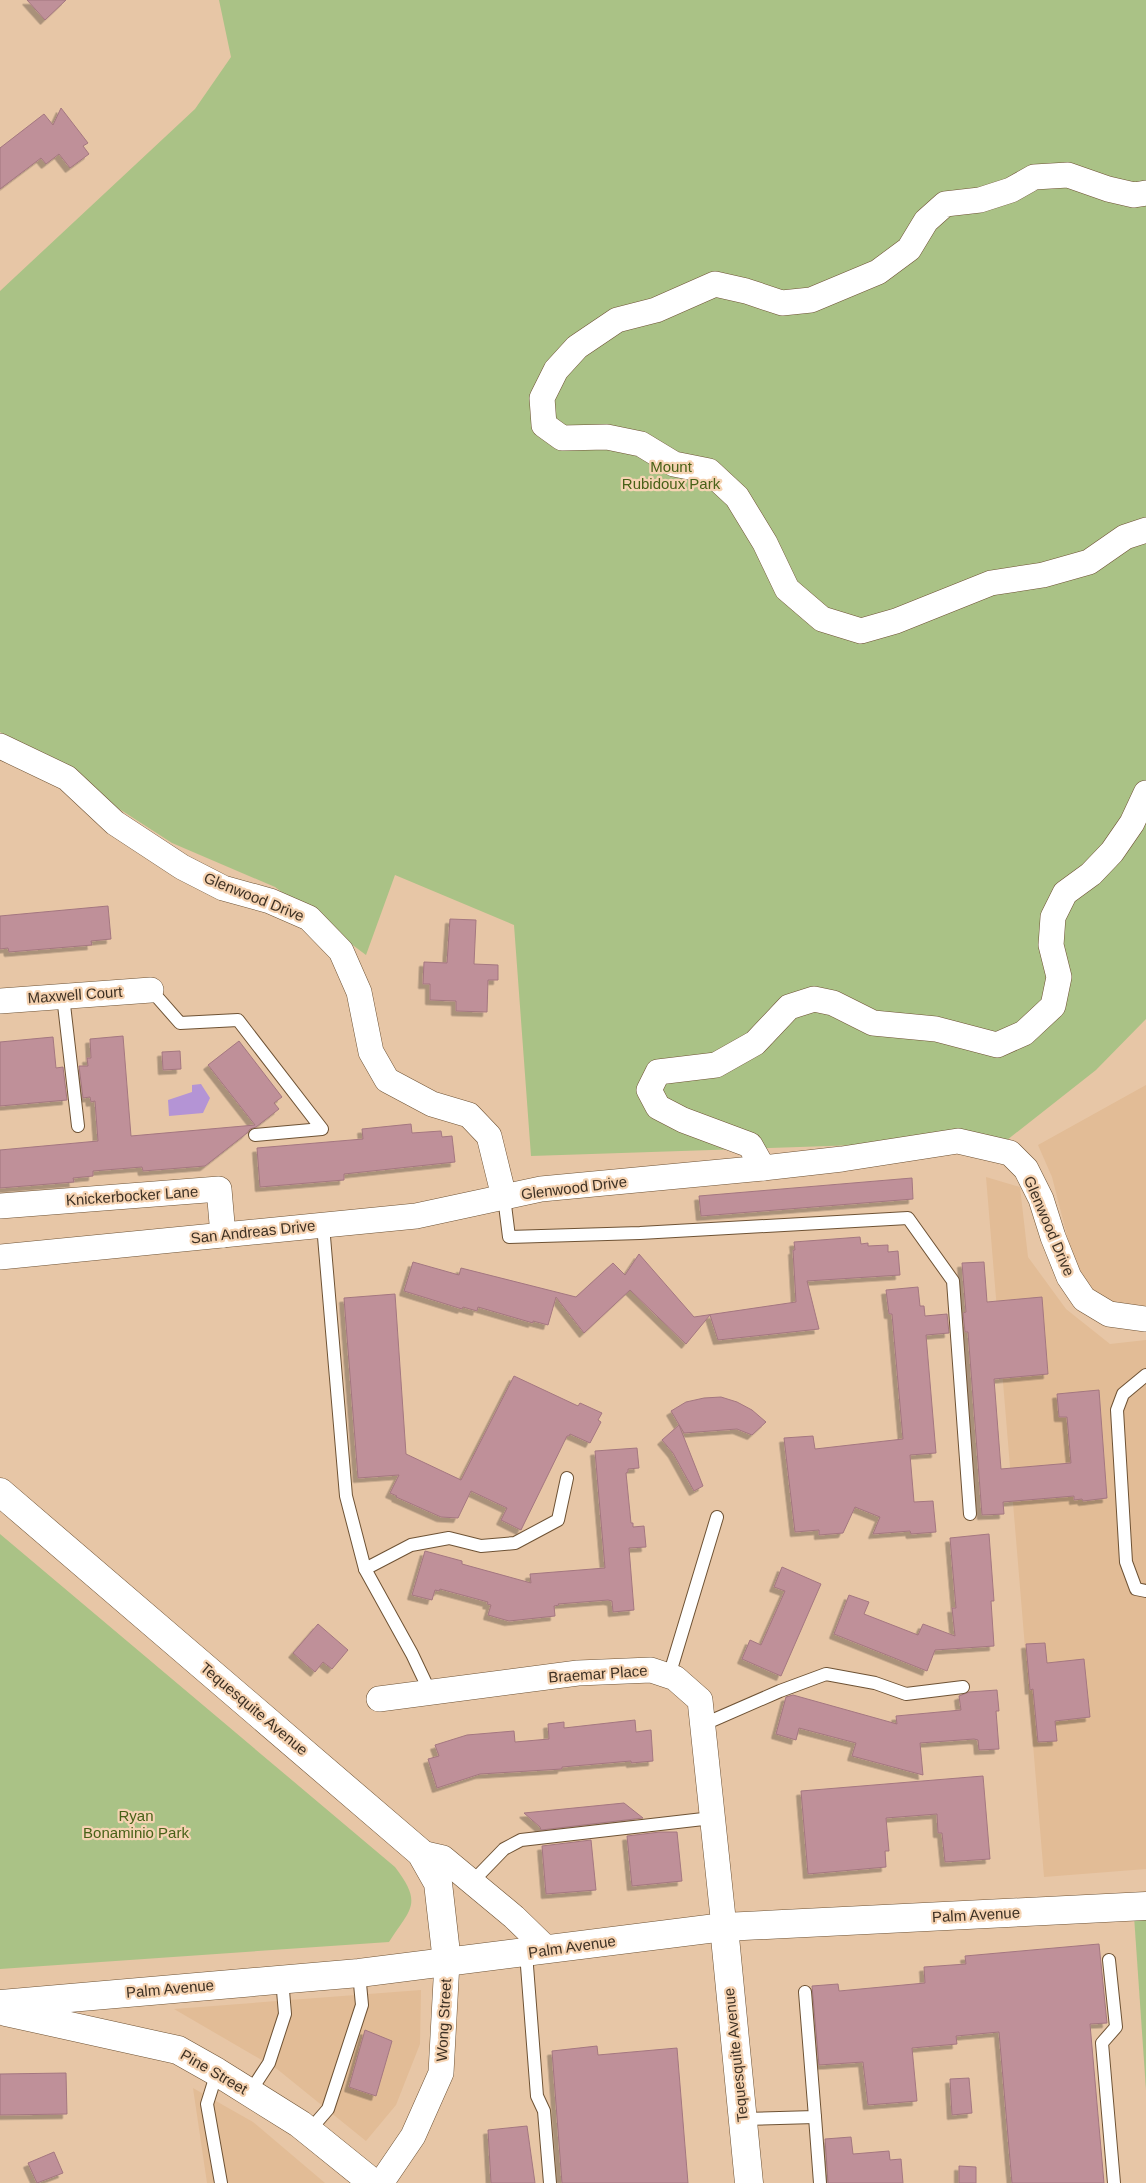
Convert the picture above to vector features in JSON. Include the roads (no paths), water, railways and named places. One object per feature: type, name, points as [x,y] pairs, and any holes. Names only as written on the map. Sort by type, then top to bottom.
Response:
[{"type":"street","points":[[1146,192],[1134,195],[1068,176],[1034,177],[1011,190],[980,200],[945,204],[926,221],[910,249],[878,272],[811,300],[782,303],[746,291],[715,284],[656,310],[617,320],[577,347],[556,370],[542,398],[544,424],[562,438],[607,437],[641,444],[674,464],[709,471],[737,497],[765,543],[786,589],[822,619],[861,631],[896,621],[991,583],[1043,575],[1089,562],[1125,537],[1146,530]]},
{"type":"street","name":"Glenwood Drive","points":[[0,746],[67,778],[115,823],[182,866],[224,888],[270,901],[309,918],[341,951],[359,992],[371,1052],[387,1080],[432,1104],[469,1115],[489,1136],[504,1197],[541,1189],[842,1159],[958,1141],[1010,1153],[1026,1169],[1042,1199],[1053,1237],[1069,1277],[1084,1299],[1109,1314],[1146,1319]]},
{"type":"street","points":[[763,1168],[750,1145],[683,1120],[658,1107],[649,1090],[658,1072],[691,1070],[716,1065],[755,1042],[789,1006],[814,999],[833,1003],[873,1023],[936,1029],[997,1045],[1024,1033],[1053,1006],[1059,976],[1050,946],[1053,917],[1066,893],[1091,874],[1112,852],[1132,823],[1146,793]]},
{"type":"street","name":"Maxwell Court","points":[[0,1001],[150,990]]},
{"type":"street","name":"Knickerbocker Lane","points":[[0,1206],[219,1189],[223,1234]]},
{"type":"street","name":"San Andreas Drive","points":[[0,1257],[416,1216],[504,1197]]},
{"type":"street","name":"Tequesquite Avenue","points":[[0,1492],[421,1853],[438,1883],[447,1962]]},
{"type":"street","name":"Braemar Place","points":[[380,1699],[578,1673],[652,1670],[675,1678],[700,1700],[724,1927]]},
{"type":"street","points":[[421,1853],[443,1858],[514,1916],[537,1951]]},
{"type":"street","name":"Palm Avenue","points":[[0,2004],[359,1973],[724,1927],[1146,1906]]},
{"type":"street","name":"Tequesquite Avenue","points":[[724,1927],[749,2183]]},
{"type":"street","name":"Wong Street","points":[[380,2183],[413,2136],[441,2072],[447,1962]]},
{"type":"street","name":"Pine Street","points":[[0,2010],[178,2050],[218,2072],[309,2131],[373,2183]]},
{"type":"lane","points":[[150,990],[180,1023],[238,1020],[322,1129],[255,1135]]},
{"type":"lane","points":[[63,996],[78,1126]]},
{"type":"lane","points":[[504,1197],[509,1237],[630,1233],[908,1218],[953,1281],[970,1514]]},
{"type":"lane","points":[[324,1225],[346,1496],[365,1569],[412,1654],[430,1692]]},
{"type":"lane","points":[[1146,1375],[1123,1394],[1117,1410],[1126,1562],[1136,1588],[1146,1591]]},
{"type":"lane","points":[[365,1569],[411,1545],[449,1538],[482,1546],[516,1543],[558,1520],[567,1478]]},
{"type":"lane","points":[[669,1676],[717,1517]]},
{"type":"lane","points":[[702,1725],[780,1691],[826,1674],[875,1683],[906,1694],[963,1687]]},
{"type":"lane","points":[[472,1882],[504,1849],[521,1840],[712,1818]]},
{"type":"lane","points":[[537,1951],[537,2096],[544,2111],[550,2183]]},
{"type":"lane","points":[[1109,1960],[1116,2028],[1102,2043],[1114,2183]]},
{"type":"lane","points":[[309,2131],[328,2109],[362,2005],[359,1973]]},
{"type":"lane","points":[[250,2092],[268,2063],[285,2014],[282,1979]]},
{"type":"lane","points":[[805,1992],[820,2183]]},
{"type":"lane","points":[[218,2072],[206,2104],[221,2183]]},
{"type":"lane","points":[[743,2119],[815,2117]]},
{"type":"park label","name":"Mount Rubidoux Park","points":[[671,476]]},
{"type":"park label","name":"Ryan Bonaminio Park","points":[[136,1824]]}]
